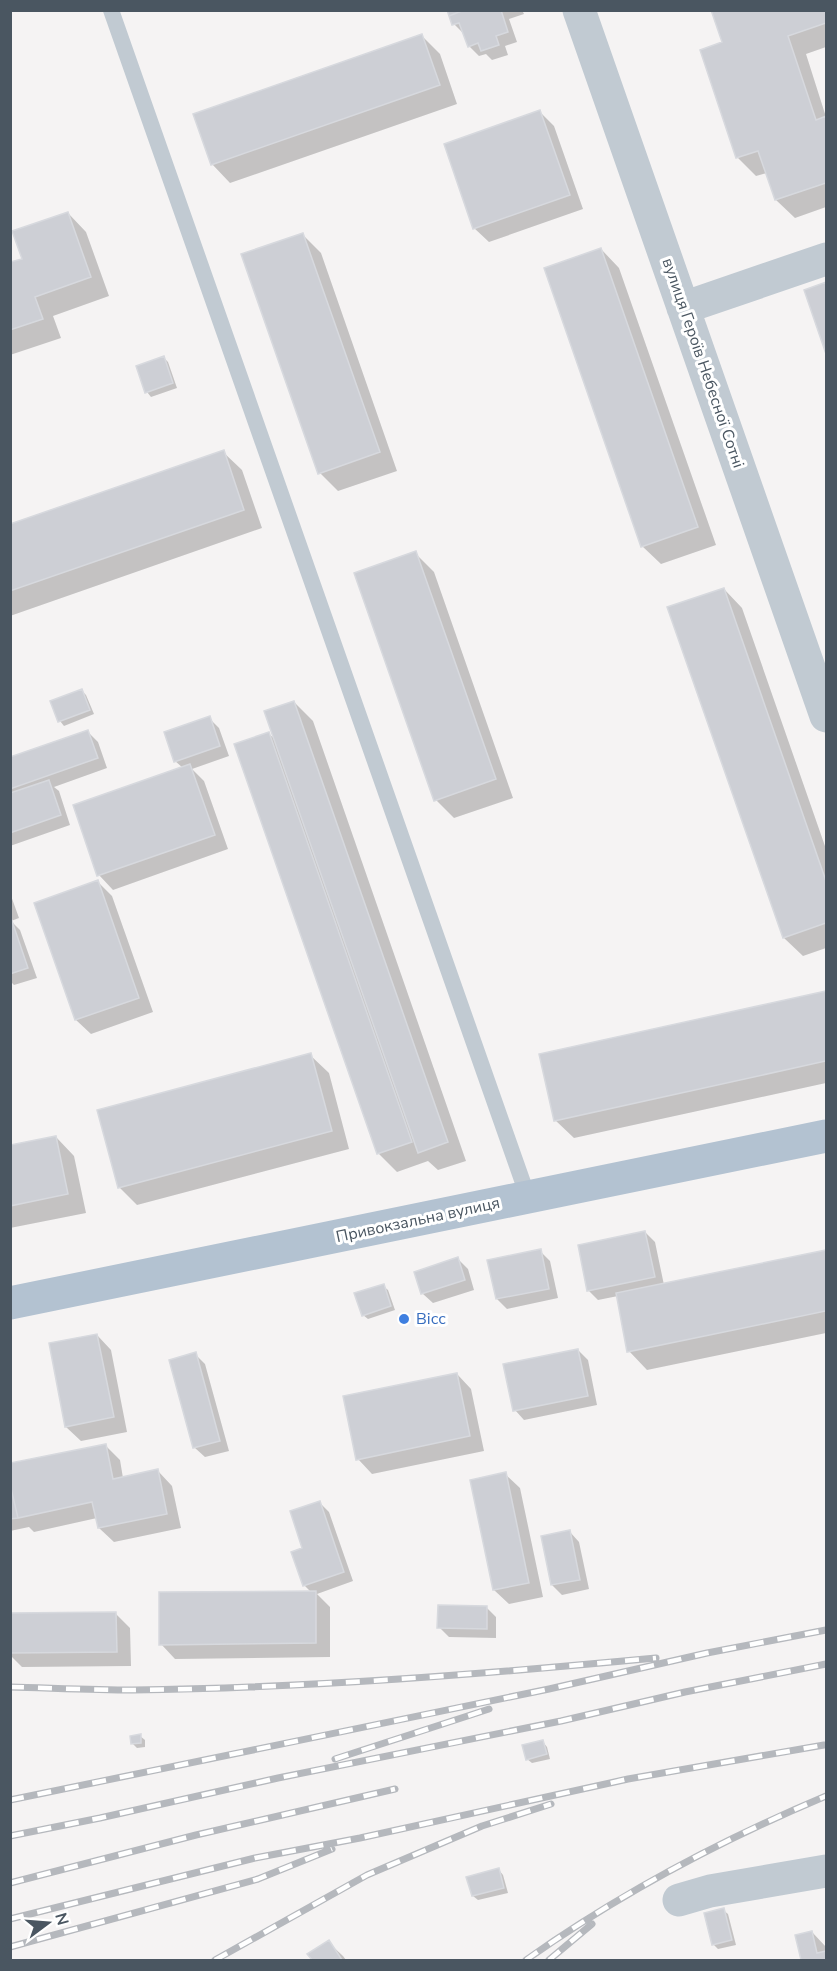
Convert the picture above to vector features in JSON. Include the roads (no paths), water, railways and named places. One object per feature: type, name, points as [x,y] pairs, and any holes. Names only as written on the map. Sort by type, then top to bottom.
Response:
[{"type":"main road","name":"Привокзальна вулиця","points":[[10,1303],[826,1136]]},
{"type":"street","name":"вулиця Героїв Небесної Сотні","points":[[579,10],[826,716]]},
{"type":"street","points":[[683,308],[826,259]]},
{"type":"street","points":[[679,1900],[710,1891],[826,1870]]},
{"type":"lane","points":[[111,10],[528,1197]]},
{"type":"railway","points":[[10,1800],[826,1630]]},
{"type":"railway","points":[[10,1687],[199,1689],[461,1675],[656,1658]]},
{"type":"railway","points":[[10,1836],[826,1664]]},
{"type":"railway","points":[[335,1759],[489,1709]]},
{"type":"railway","points":[[10,1919],[255,1858],[360,1838],[628,1779],[824,1745]]},
{"type":"railway","points":[[10,1883],[196,1835],[395,1789]]},
{"type":"railway","points":[[526,1960],[598,1912],[672,1870],[747,1831],[826,1796]]},
{"type":"railway","points":[[215,1960],[367,1875],[482,1826],[551,1804]]},
{"type":"railway","points":[[10,1947],[258,1879],[332,1849]]},
{"type":"railway","points":[[549,1960],[592,1924]]},
{"type":"place","name":"Вісс","points":[[404,1319]]}]
